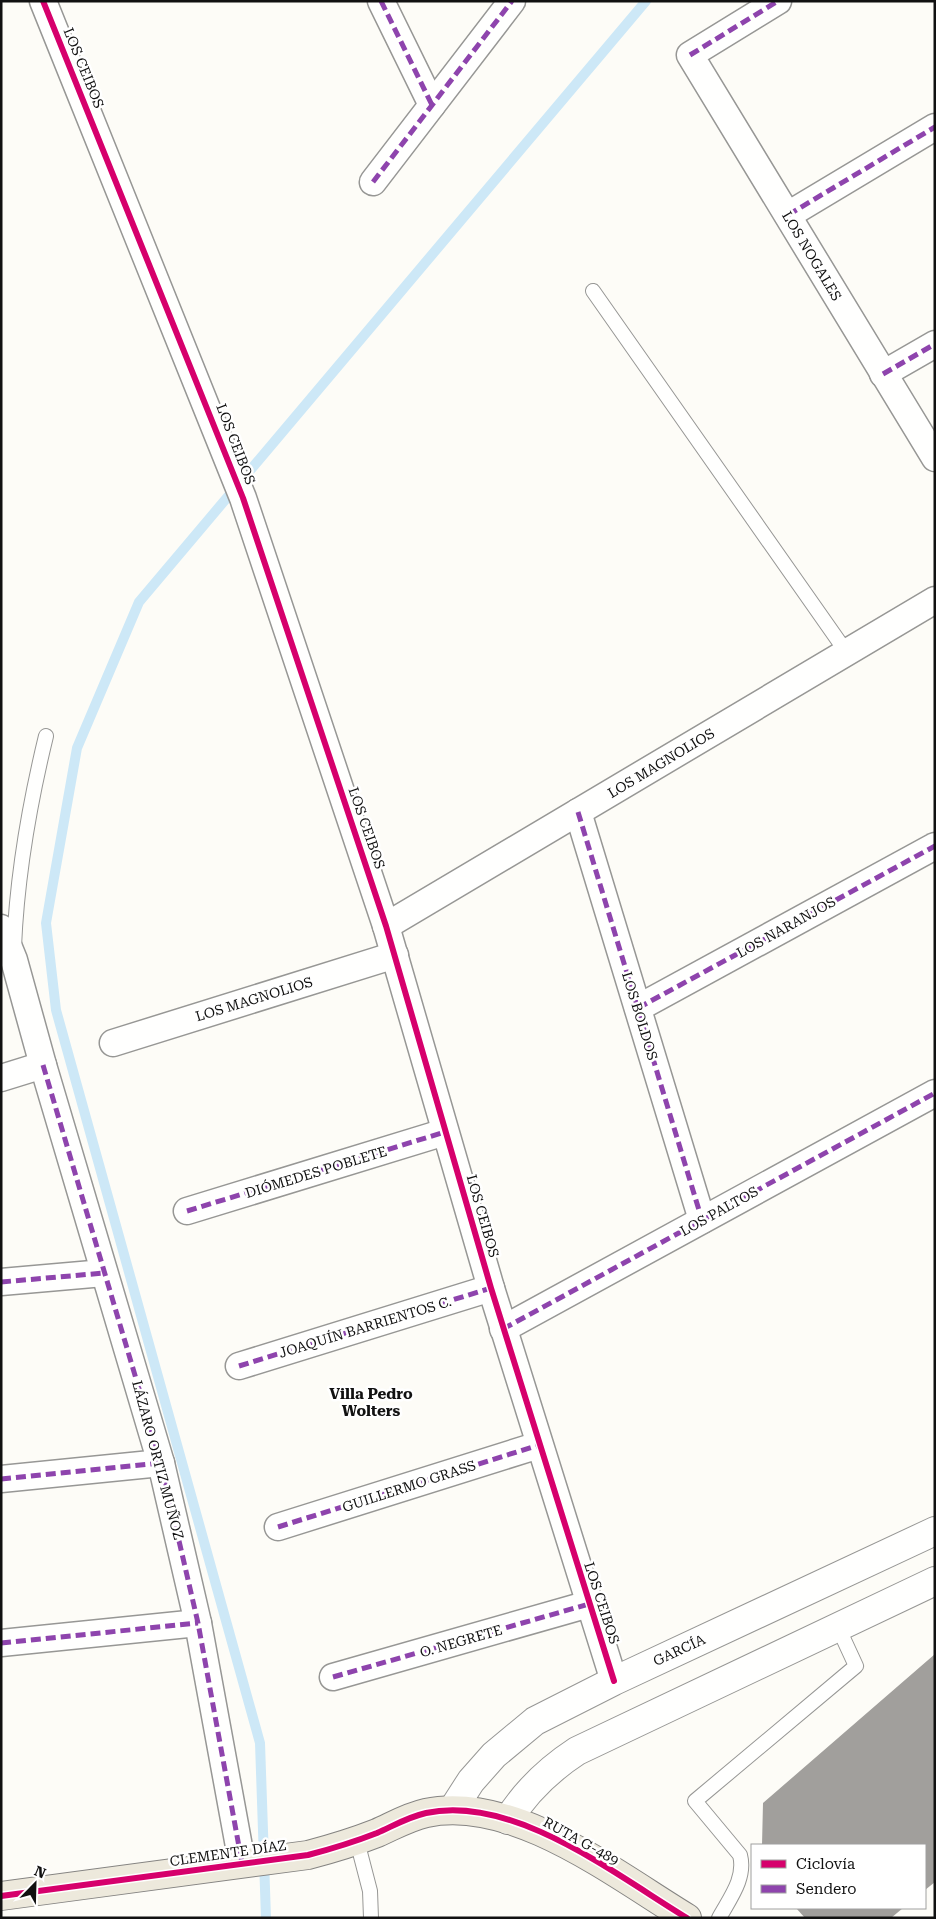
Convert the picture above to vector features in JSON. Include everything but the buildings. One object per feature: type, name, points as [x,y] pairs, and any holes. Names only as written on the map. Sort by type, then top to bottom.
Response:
[{"type":"main road","name":"CLEMENTE DÍAZ","points":[[1,1896],[308,1855],[357,1841],[425,1814],[453,1810]]},
{"type":"main road","name":"RUTA G-489","points":[[453,1810],[508,1820],[567,1844],[659,1911],[687,1918]]},
{"type":"street","name":"LOS CEIBOS","points":[[43,1],[239,486],[386,926],[503,1329],[614,1680]]},
{"type":"street","points":[[381,1],[432,105]]},
{"type":"street","points":[[373,182],[512,1]]},
{"type":"street","name":"LOS NOGALES","points":[[778,1],[690,55],[935,458]]},
{"type":"street","points":[[788,215],[935,127]]},
{"type":"street","points":[[884,374],[935,344]]},
{"type":"street","name":"LOS MAGNOLIOS","points":[[386,926],[935,600]]},
{"type":"street","name":"LOS BOLDOS","points":[[578,812],[702,1220]]},
{"type":"street","name":"LOS NARANJOS","points":[[638,1008],[935,846]]},
{"type":"street","name":"LÁZARO ORTIZ MUÑOZ","points":[[1,928],[14,960],[43,1065],[161,1463],[198,1623],[246,1863]]},
{"type":"street","name":"LOS MAGNOLIOS","points":[[113,1043],[395,955]]},
{"type":"street","points":[[1,1078],[43,1065]]},
{"type":"street","name":"LOS PALTOS","points":[[503,1329],[935,1093]]},
{"type":"street","name":"DIÓMEDES POBLETE","points":[[187,1211],[445,1132]]},
{"type":"street","points":[[1,1282],[104,1273]]},
{"type":"street","name":"JOAQUÍN BARRIENTOS C.","points":[[239,1366],[491,1288]]},
{"type":"street","name":"GUILLERMO GRASS","points":[[278,1527],[539,1445]]},
{"type":"street","points":[[1,1479],[161,1463]]},
{"type":"street","name":"GARCÍA","points":[[453,1810],[471,1781],[494,1755],[514,1737],[556,1709],[614,1680],[935,1531]]},
{"type":"street","points":[[508,1820],[521,1800],[537,1781],[577,1751],[935,1581]]},
{"type":"street","name":"O. NEGRETE","points":[[333,1677],[589,1604]]},
{"type":"street","points":[[1,1642],[198,1623]]},
{"type":"lane","points":[[594,291],[847,653]]},
{"type":"lane","points":[[14,960],[16,916],[26,827],[46,736]]},
{"type":"lane","points":[[719,1918],[739,1880],[742,1865],[740,1855],[695,1801],[856,1666],[838,1627]]},
{"type":"lane","points":[[357,1841],[370,1891],[371,1918]]},
{"type":"waterway","points":[[266,1918],[260,1743],[56,1010],[46,923],[77,748],[139,602],[646,1]]},
{"type":"marked path","points":[[381,1],[432,105]]},
{"type":"marked path","points":[[373,182],[512,1]]},
{"type":"marked path","points":[[690,55],[778,1]]},
{"type":"marked path","points":[[788,215],[935,127]]},
{"type":"marked path","points":[[883,374],[935,344]]},
{"type":"marked path","points":[[578,812],[702,1220]]},
{"type":"marked path","points":[[638,1008],[935,846]]},
{"type":"marked path","points":[[43,1065],[161,1463],[198,1623],[242,1863]]},
{"type":"marked path","points":[[503,1329],[935,1093]]},
{"type":"marked path","points":[[187,1211],[445,1132]]},
{"type":"marked path","points":[[1,1282],[104,1273]]},
{"type":"marked path","points":[[239,1366],[491,1288]]},
{"type":"marked path","points":[[278,1527],[539,1445]]},
{"type":"marked path","points":[[1,1479],[161,1463]]},
{"type":"marked path","points":[[333,1677],[589,1604]]},
{"type":"marked path","points":[[1,1643],[198,1623]]},
{"type":"cycle path","points":[[43,1],[243,498],[386,926],[491,1288],[614,1681]]},
{"type":"cycle path","points":[[1,1896],[308,1855],[377,1833],[419,1815],[459,1810],[494,1815],[562,1842],[687,1918]]},
{"type":"district","name":"Villa Pedro Wolters","points":[[371,1402]]}]
